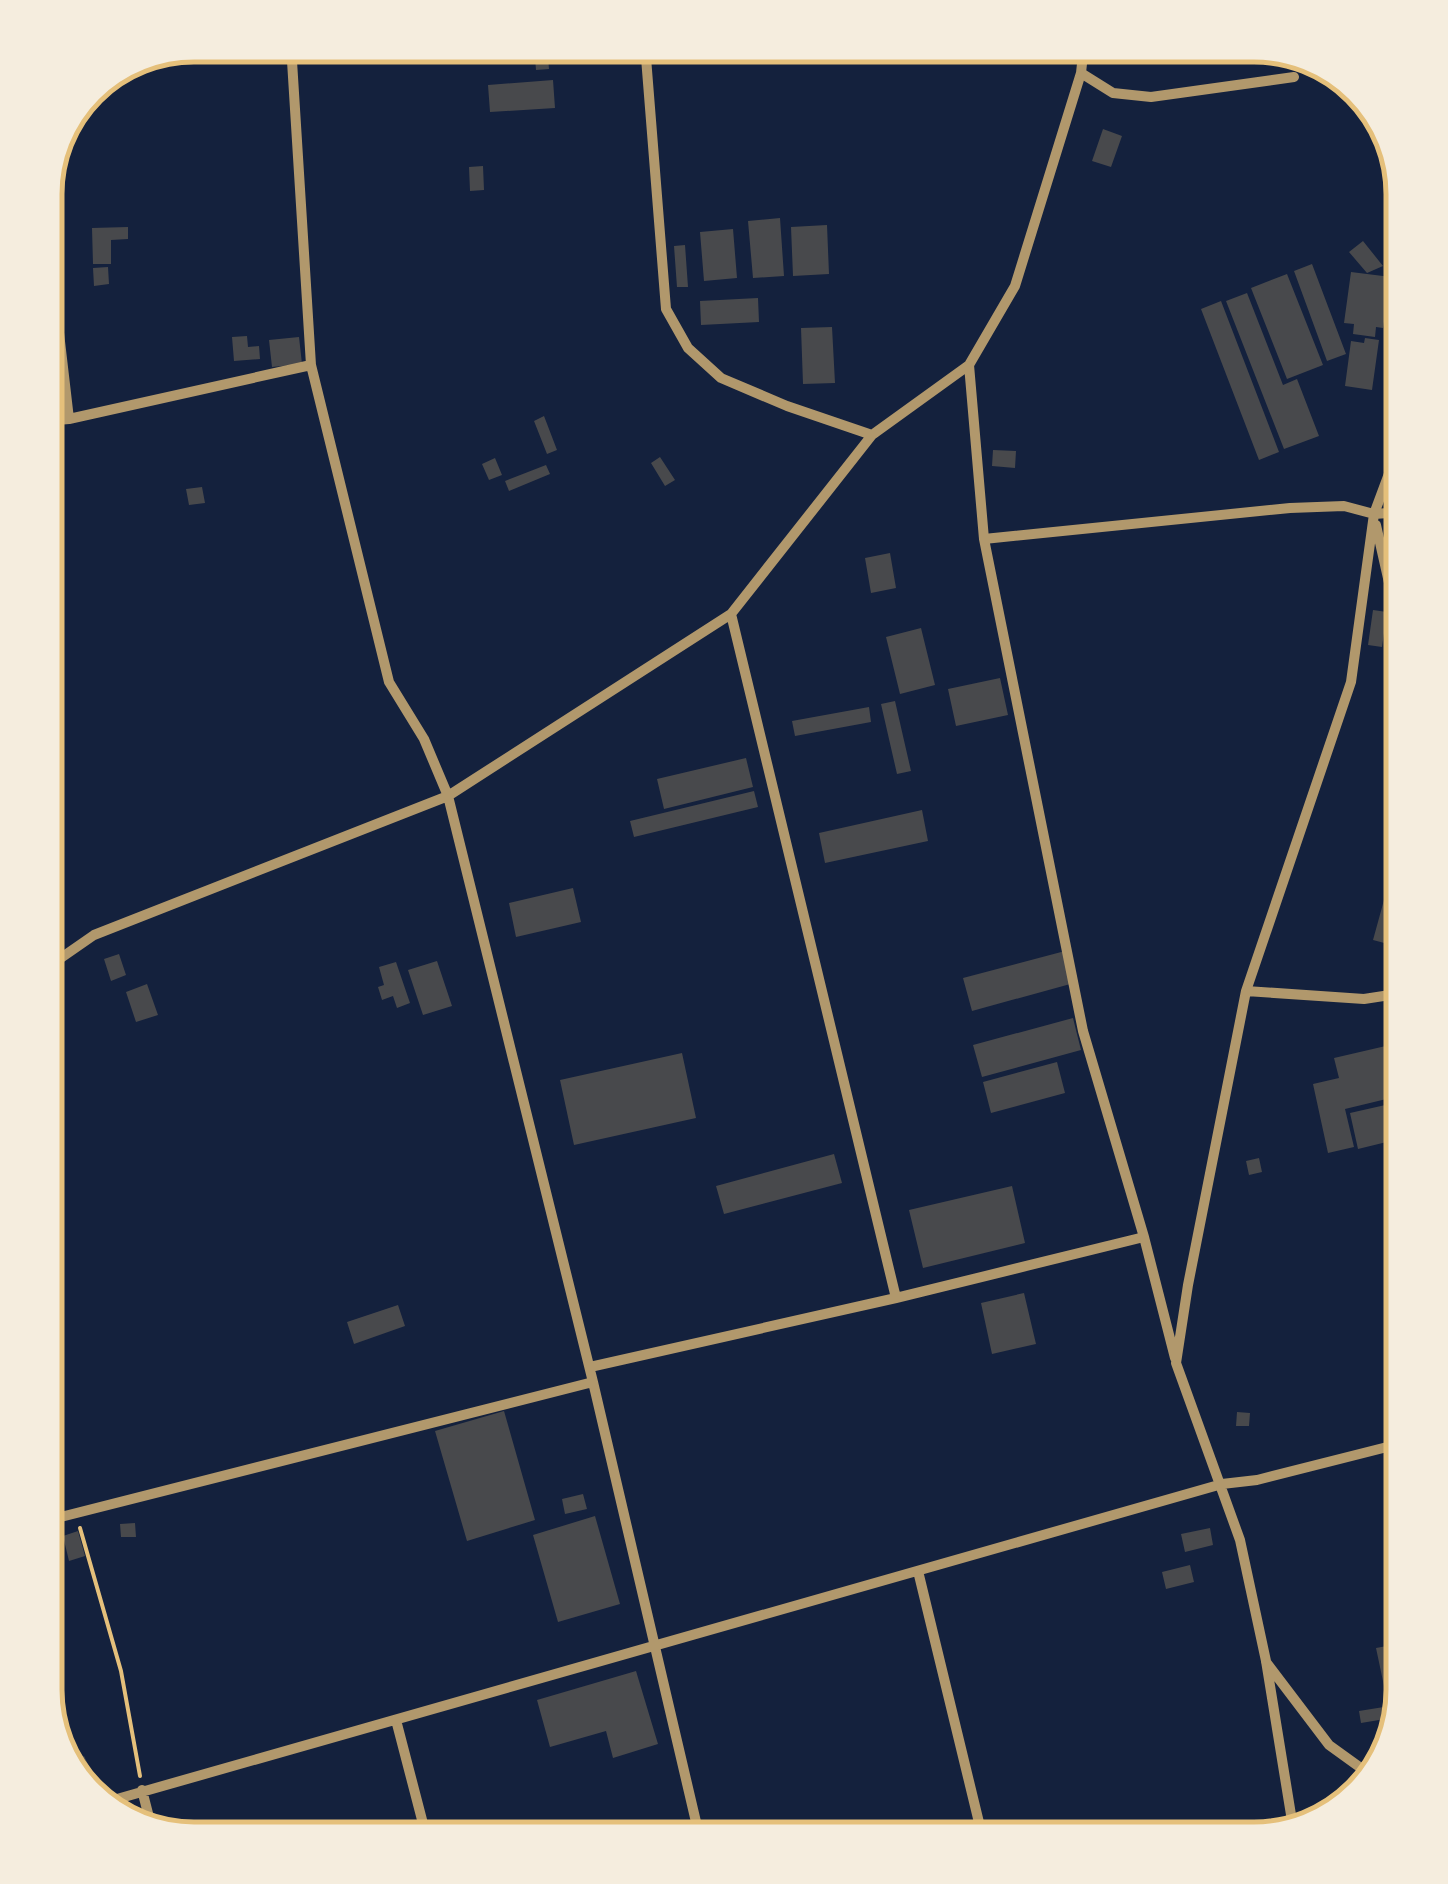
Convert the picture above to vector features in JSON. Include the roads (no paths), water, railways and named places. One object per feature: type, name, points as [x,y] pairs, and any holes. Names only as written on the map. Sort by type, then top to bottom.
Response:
[{"type":"street","points":[[291,63],[311,365],[388,682],[424,740],[448,796],[594,1382],[696,1822]]},
{"type":"street","points":[[646,63],[666,309],[688,348],[721,378],[872,435]]},
{"type":"street","points":[[63,957],[94,935],[448,796],[731,614],[872,435],[968,365],[1014,286],[1082,63]]},
{"type":"street","points":[[1081,74],[1113,93],[1151,98],[1294,77]]},
{"type":"street","points":[[63,420],[311,365]]},
{"type":"street","points":[[968,365],[984,539],[1084,1031],[1176,1363],[1240,1540],[1266,1661],[1290,1816]]},
{"type":"street","points":[[63,368],[69,420]]},
{"type":"street","points":[[1176,1363],[1246,991],[1351,682],[1374,514],[1386,482]]},
{"type":"street","points":[[984,539],[1290,508],[1344,506],[1386,513]]},
{"type":"street","points":[[1374,514],[1386,568]]},
{"type":"street","points":[[731,614],[896,1298]]},
{"type":"street","points":[[1246,991],[1364,999],[1386,995]]},
{"type":"street","points":[[590,1366],[896,1298],[1144,1237]]},
{"type":"street","points":[[63,1517],[594,1382]]},
{"type":"street","points":[[119,1797],[1222,1484],[1257,1480],[1386,1446]]},
{"type":"street","points":[[918,1571],[979,1822]]},
{"type":"street","points":[[1266,1661],[1329,1745],[1359,1767]]},
{"type":"street","points":[[396,1720],[423,1822]]},
{"type":"street","points":[[142,1790],[148,1812]]}]
